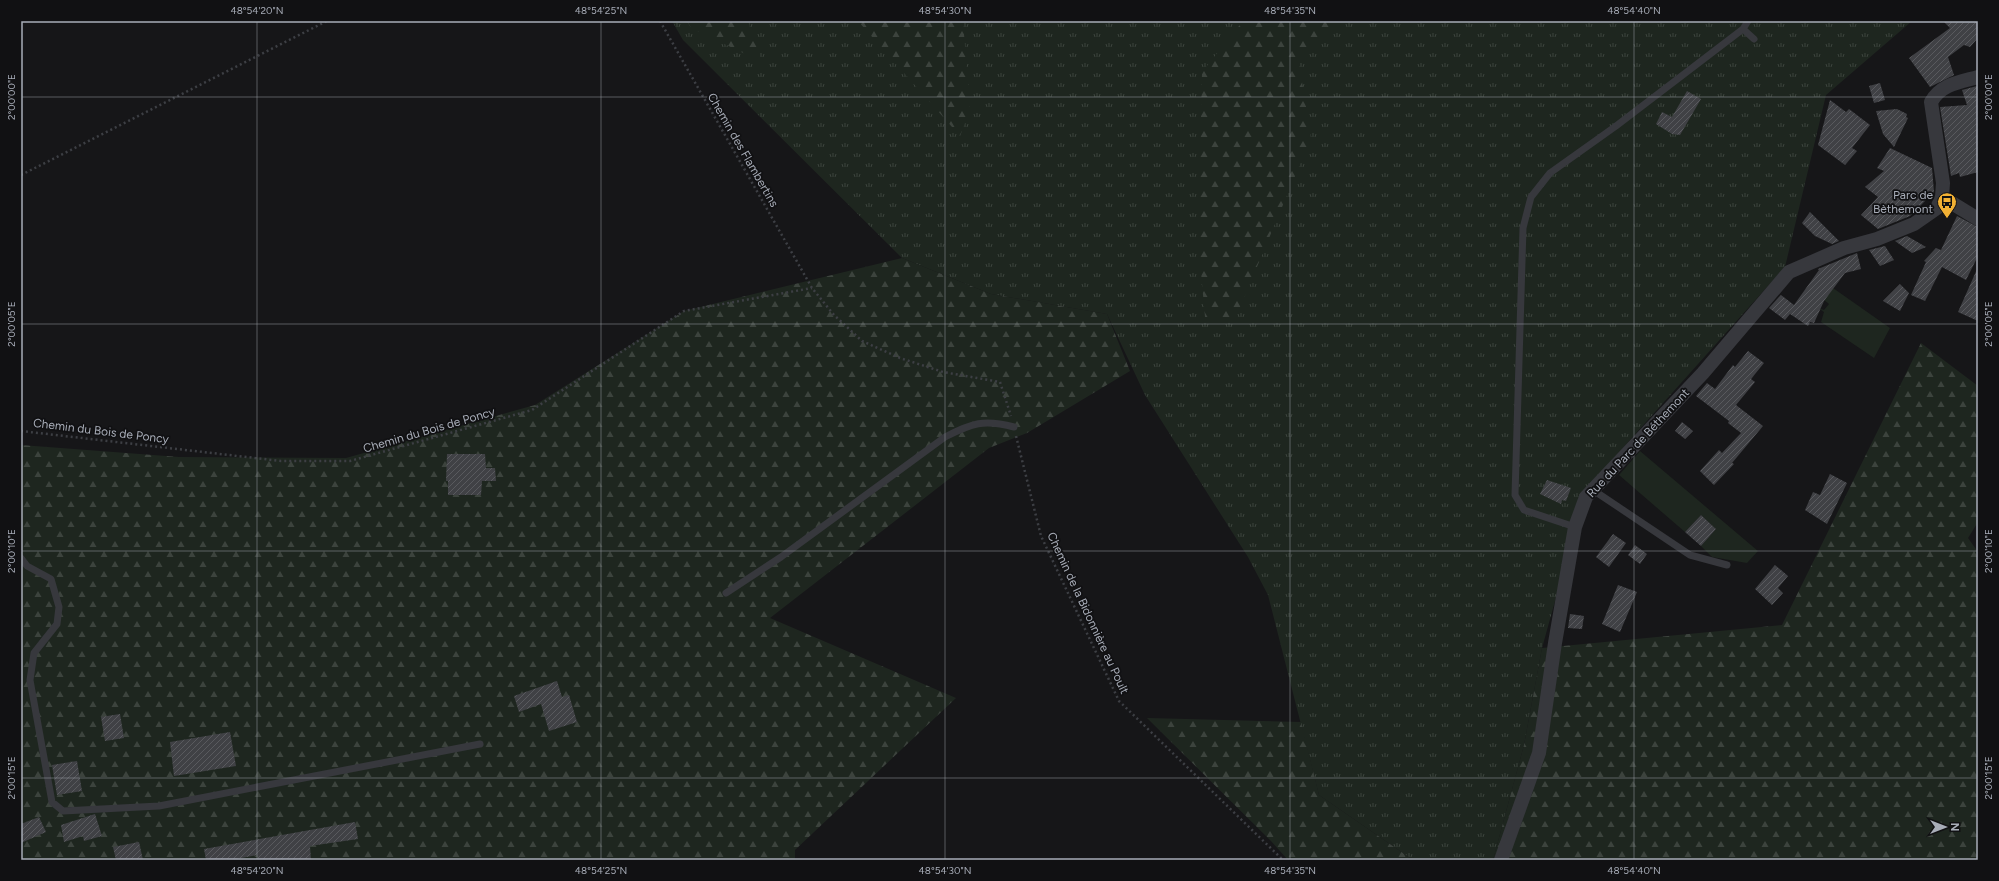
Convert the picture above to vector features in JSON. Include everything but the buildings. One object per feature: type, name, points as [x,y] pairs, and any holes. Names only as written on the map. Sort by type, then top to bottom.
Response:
[{"type":"street","points":[[1978,77],[1948,86],[1937,92],[1931,102],[1943,183],[1942,197],[1978,219]]},
{"type":"street","name":"Rue du Parc de Béthemont","points":[[1501,860],[1539,753],[1555,643],[1575,528],[1586,497],[1703,373],[1789,272],[1844,248],[1877,239],[1914,224],[1937,208],[1942,197]]},
{"type":"lane","points":[[1575,528],[1524,510],[1515,495],[1523,228],[1530,197],[1550,173],[1616,126],[1744,29],[1748,21]]},
{"type":"lane","points":[[1744,29],[1754,39]]},
{"type":"lane","points":[[726,593],[781,557],[946,437],[962,428],[985,422],[996,422],[1014,428]]},
{"type":"lane","points":[[1593,490],[1690,555],[1727,565]]},
{"type":"lane","points":[[21,558],[27,566],[51,579],[58,607],[57,624],[34,653],[30,680],[52,802],[63,811],[159,806],[480,744]]},
{"type":"path","points":[[21,175],[327,21]]},
{"type":"path","name":"Chemin des Flambertins","points":[[660,21],[812,288]]},
{"type":"path","name":"Chemin de la Bidonnière au Poult","points":[[812,288],[834,315],[862,341],[900,358],[944,372],[1000,382],[1014,428],[1041,536],[1119,701],[1283,860]]},
{"type":"path","name":"Chemin du Bois de Poncy","points":[[21,431],[281,461],[350,462],[532,410],[684,311],[812,288]]},
{"type":"green space","points":[[672,21],[1912,21],[1826,95],[1785,267],[1586,489],[1542,648],[1524,745],[1493,860],[1413,860],[1319,795],[1268,595],[1248,557],[1145,395],[1107,314],[991,294],[902,258],[683,40]]},
{"type":"green space","points":[[687,21],[748,21],[762,62],[691,28]]},
{"type":"green space","points":[[858,21],[963,21],[970,110],[960,136]]},
{"type":"green space","points":[[1243,21],[1345,21],[1298,57],[1311,138],[1236,317],[1205,317],[1198,239],[1202,72]]},
{"type":"green space","points":[[902,258],[991,294],[1107,314],[1130,371],[1027,433],[989,448],[770,618],[956,698],[795,850],[795,860],[21,860],[21,445],[179,457],[346,458],[535,405],[684,311]]},
{"type":"green space","points":[[1833,288],[1890,328],[1874,358],[1821,322],[1824,312],[1818,308],[1824,310],[1829,304],[1824,300]]},
{"type":"green space","points":[[1921,343],[1978,386],[1978,522],[1968,538],[1978,552],[1978,860],[1493,860],[1524,745],[1542,648],[1782,625]]},
{"type":"green space","points":[[1640,451],[1758,551],[1747,563],[1712,557],[1701,546],[1716,529],[1701,515],[1685,532],[1619,475]]},
{"type":"green space","points":[[1147,718],[1301,722],[1319,795],[1413,860],[1288,860],[1271,841]]},
{"type":"place","name":"Parc de Bèthemont","points":[[1947,219]]}]
